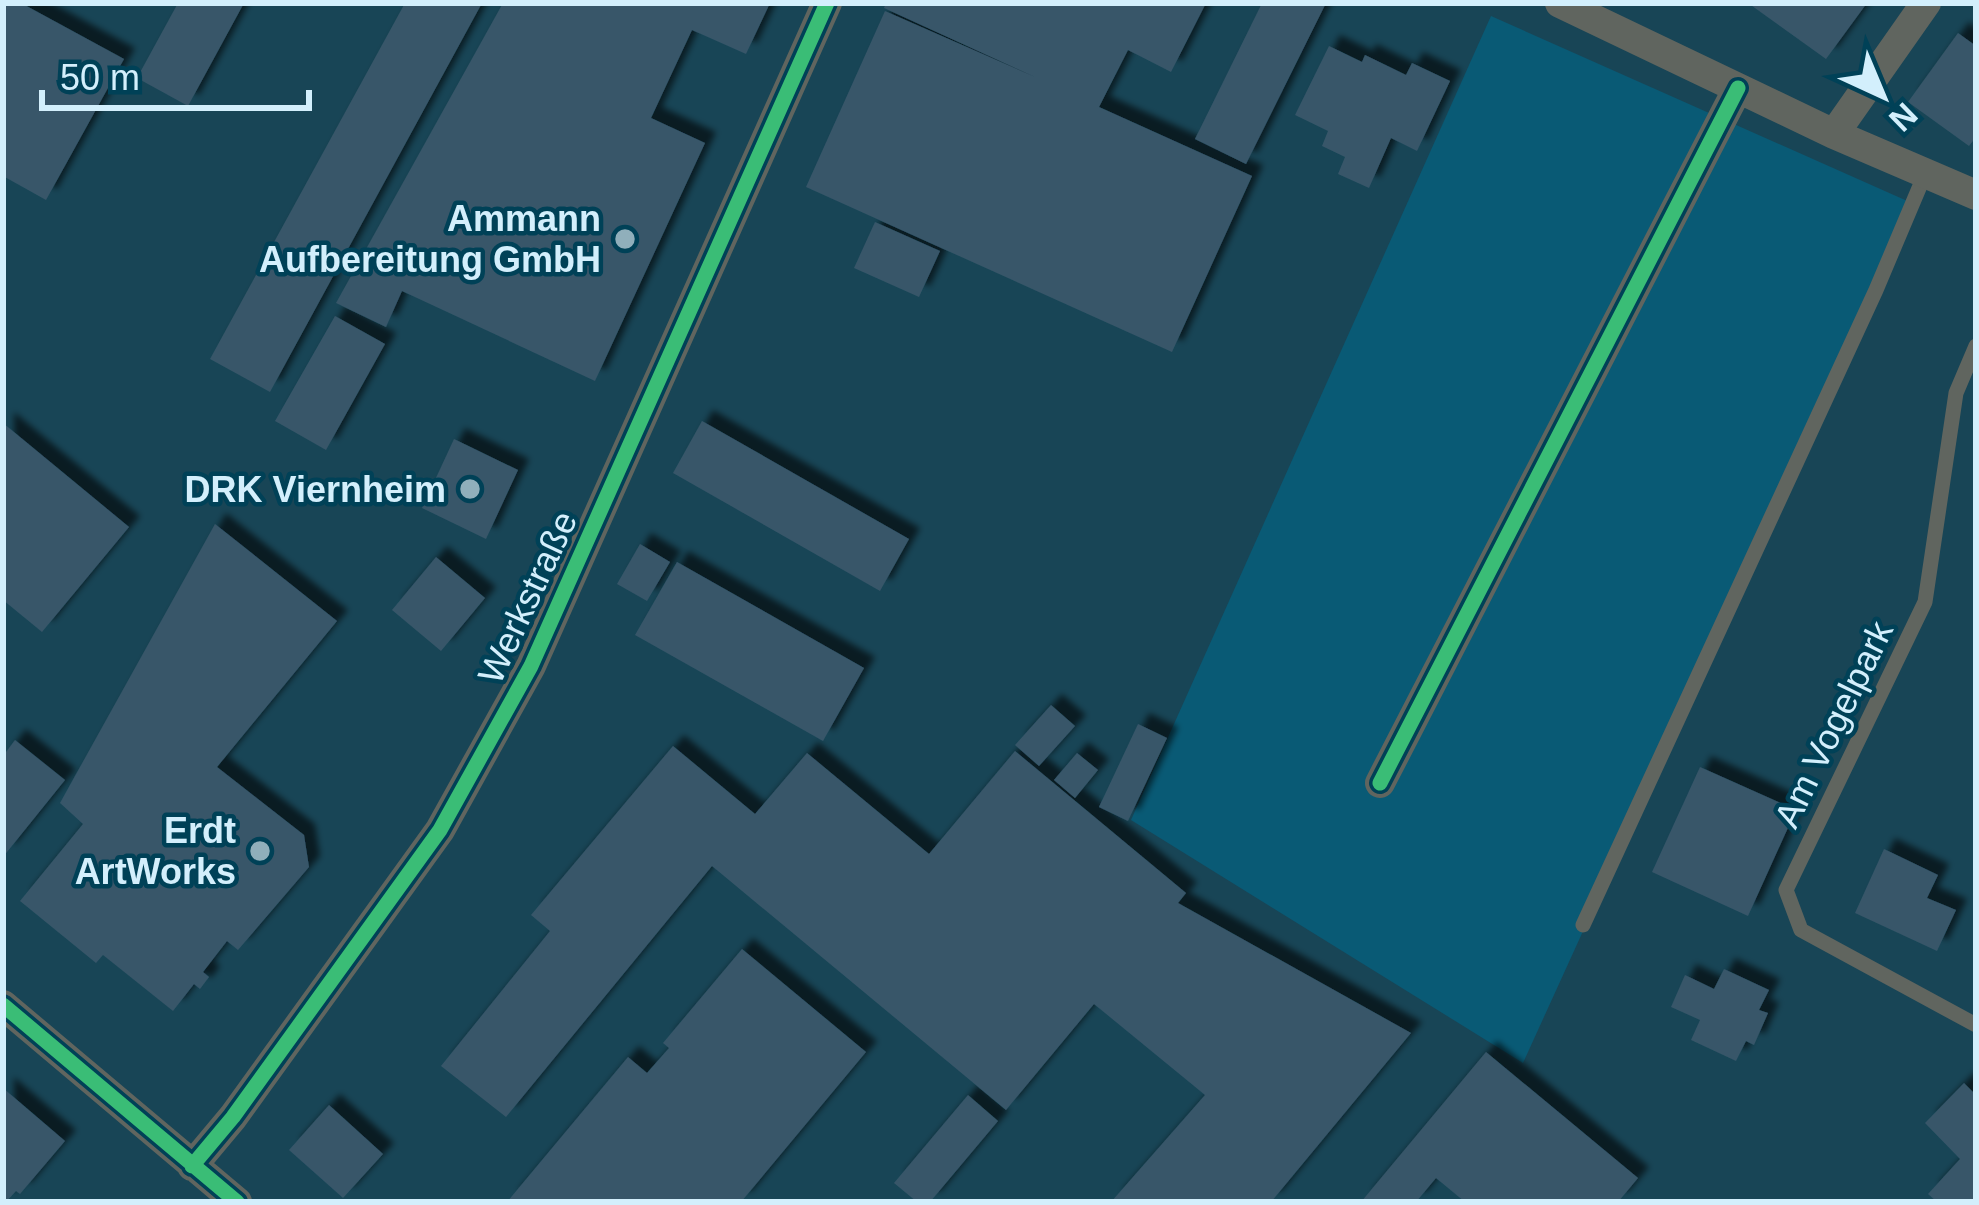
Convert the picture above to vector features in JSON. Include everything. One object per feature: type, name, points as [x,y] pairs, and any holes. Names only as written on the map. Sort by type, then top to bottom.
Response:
[{"type":"street","name":"Werkstraße","points":[[192,1166],[233,1117],[440,830],[531,666],[827,3]]},
{"type":"street","points":[[1560,3],[1834,134],[1976,195]]},
{"type":"street","points":[[1834,134],[1927,3]]},
{"type":"street","points":[[1380,783],[1738,88]]},
{"type":"street","points":[[3,1005],[237,1202]]},
{"type":"lane","points":[[1583,925],[1925,174]]},
{"type":"lane","name":"Am Vogelpark","points":[[1976,346],[1956,393],[1925,602],[1786,890],[1801,930],[1976,1025]]},
{"type":"shaded area","points":[[3,3],[1976,3],[1976,1202],[3,1202]]},
{"type":"shaded area","points":[[1491,16],[1914,204],[1523,1063],[1131,820]]},
{"type":"building","points":[[3,3],[21,3],[124,59],[46,200],[3,176]]},
{"type":"building","points":[[178,3],[244,3],[188,106],[137,78]]},
{"type":"building","points":[[405,3],[482,3],[270,392],[210,359]]},
{"type":"building","points":[[503,3],[770,3],[746,54],[692,30],[651,118],[705,143],[595,381],[402,291],[386,327],[336,303]]},
{"type":"building","points":[[886,3],[1205,5],[1171,72],[1128,50],[1099,107],[1252,176],[1172,352],[806,187],[885,11],[1035,77],[884,8]]},
{"type":"building","points":[[1262,3],[1326,3],[1246,164],[1195,139]]},
{"type":"building","points":[[1748,3],[1867,3],[1826,59]]},
{"type":"building","points":[[1958,33],[1976,46],[1976,137],[1969,146],[1908,102]]},
{"type":"building","points":[[1329,46],[1362,62],[1365,55],[1406,75],[1412,63],[1450,81],[1417,151],[1391,138],[1369,188],[1338,174],[1345,157],[1322,146],[1328,131],[1295,115]]},
{"type":"building","points":[[875,222],[940,251],[919,297],[854,268]]},
{"type":"building","points":[[335,316],[385,344],[326,450],[275,421]]},
{"type":"building","points":[[702,421],[909,539],[880,591],[673,473]]},
{"type":"building","points":[[3,423],[129,527],[42,632],[3,600]]},
{"type":"building","name":"DRK Viernheim","points":[[454,439],[518,470],[486,539],[422,508]]},
{"type":"building","points":[[215,524],[337,621],[217,767],[304,835],[309,867],[238,950],[227,941],[203,972],[209,977],[200,989],[194,984],[173,1011],[103,955],[96,963],[20,901],[83,824],[60,803]]},
{"type":"building","points":[[640,544],[670,562],[647,601],[617,584]]},
{"type":"building","points":[[436,557],[485,598],[441,651],[392,610]]},
{"type":"building","points":[[677,562],[864,668],[823,741],[635,635]]},
{"type":"building","points":[[1051,705],[1075,726],[1039,766],[1015,745]]},
{"type":"building","points":[[1138,724],[1167,738],[1128,821],[1099,807]]},
{"type":"building","points":[[15,740],[65,780],[3,857],[3,756]]},
{"type":"building","points":[[673,746],[755,814],[807,753],[929,854],[1015,751],[1186,893],[1178,903],[1411,1033],[1271,1202],[1111,1202],[1205,1095],[1094,1004],[1006,1110],[712,866],[506,1117],[441,1066],[550,931],[531,915]]},
{"type":"building","points":[[1077,753],[1098,770],[1075,798],[1054,780]]},
{"type":"building","points":[[1700,767],[1796,810],[1748,916],[1652,872]]},
{"type":"building","points":[[1884,849],[1938,875],[1927,898],[1956,910],[1937,951],[1855,913]]},
{"type":"building","points":[[742,949],[866,1052],[741,1202],[507,1202],[628,1057],[647,1073],[669,1048],[663,1043]]},
{"type":"building","points":[[1724,969],[1769,990],[1759,1010],[1768,1013],[1754,1045],[1746,1041],[1736,1061],[1691,1040],[1700,1020],[1671,1007],[1685,975],[1714,989]]},
{"type":"building","points":[[1486,1052],[1638,1178],[1618,1202],[1465,1202],[1436,1178],[1416,1202],[1361,1202]]},
{"type":"building","points":[[1964,1083],[1976,1095],[1976,1199],[1937,1202],[1928,1194],[1960,1159],[1925,1123]]},
{"type":"building","points":[[3,1088],[65,1141],[20,1194],[16,1191],[6,1202],[3,1202]]},
{"type":"building","points":[[968,1095],[998,1121],[930,1202],[917,1202],[894,1183]]},
{"type":"building","points":[[329,1105],[383,1154],[343,1198],[289,1150]]},
{"type":"cycle path","points":[[192,1166],[233,1117],[440,830],[531,666],[827,3]]},
{"type":"cycle path","points":[[1380,783],[1738,88]]},
{"type":"cycle path","points":[[3,1005],[237,1202]]},
{"type":"place","name":"Ammann Aufbereitung GmbH","points":[[625,239]]},
{"type":"place","name":"DRK Viernheim","points":[[470,489]]},
{"type":"place","name":"Erdt ArtWorks","points":[[260,851]]}]
